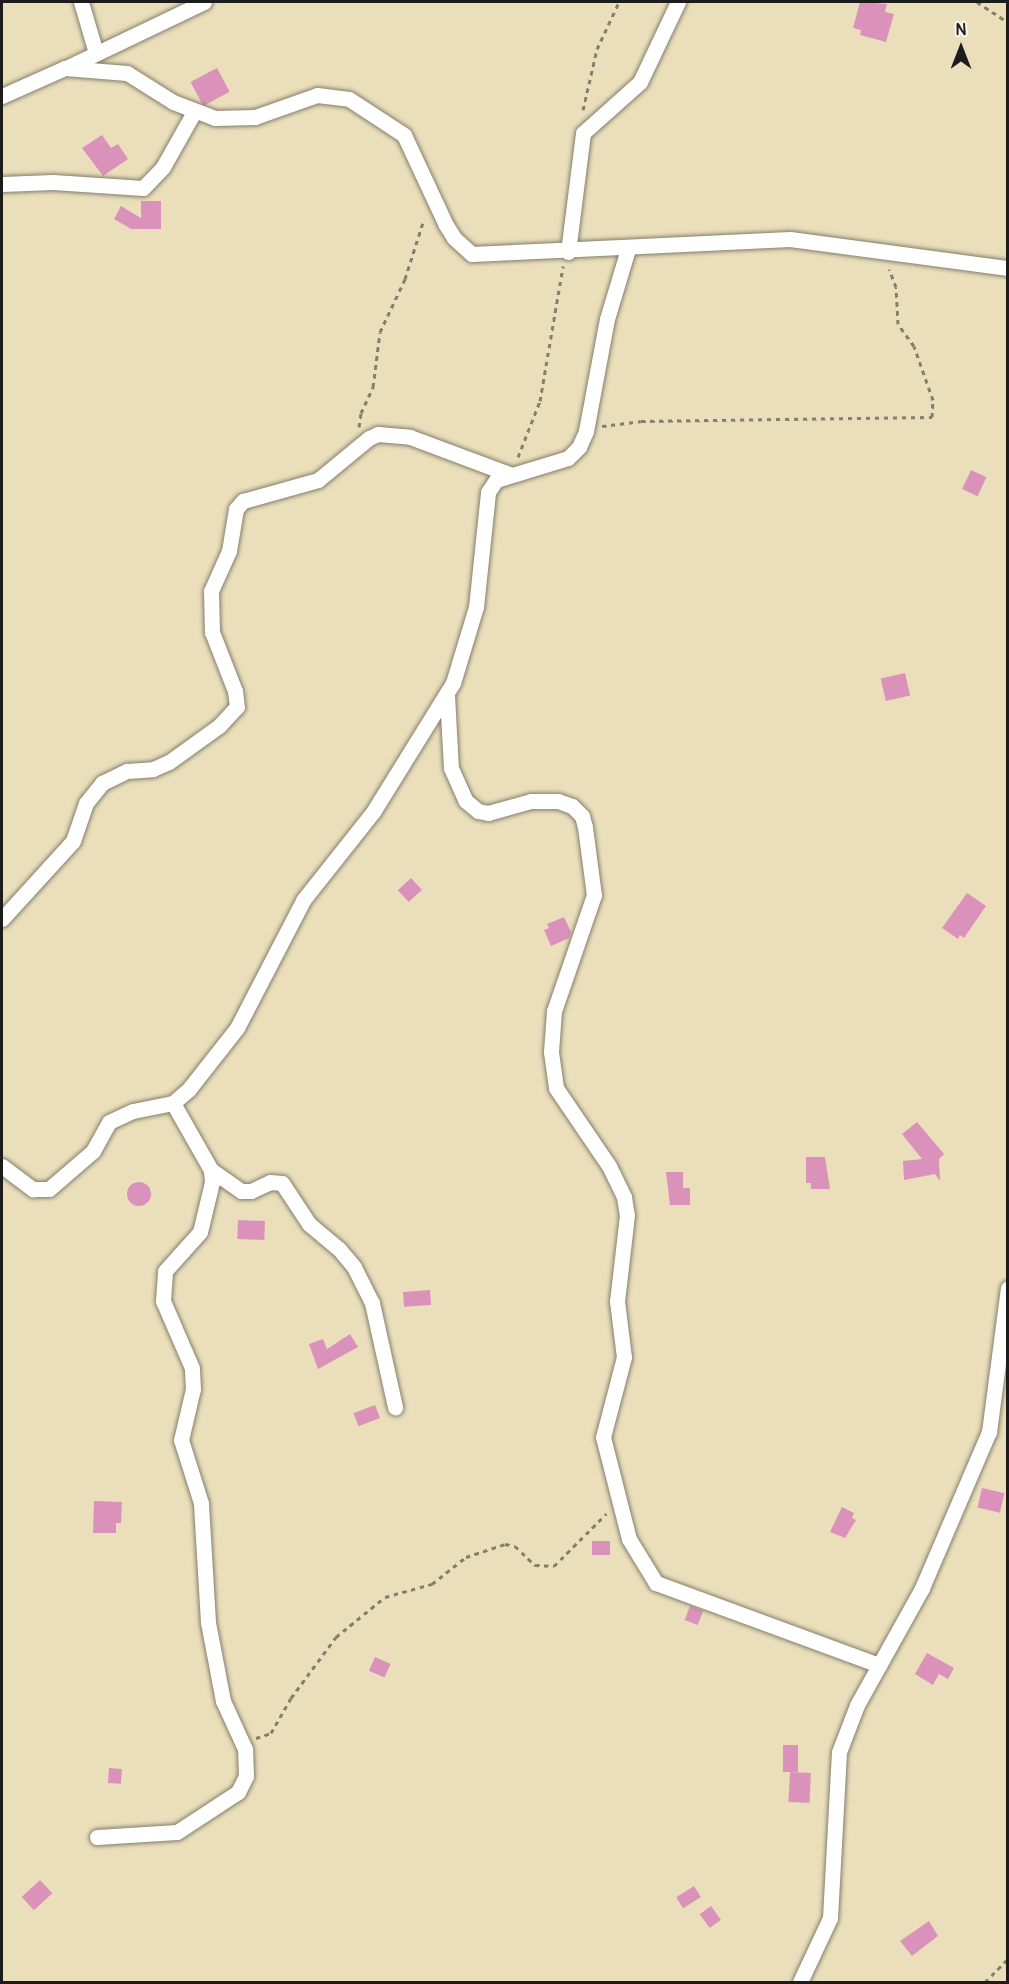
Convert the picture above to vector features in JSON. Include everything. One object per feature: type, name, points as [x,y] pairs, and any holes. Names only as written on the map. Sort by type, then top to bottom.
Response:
[{"type":"street","points":[[81,2],[96,53]]},
{"type":"street","points":[[2,96],[204,2]]},
{"type":"street","points":[[568,252],[583,133],[640,82],[678,2]]},
{"type":"street","points":[[65,68],[127,72],[194,112],[241,120],[317,95],[349,99],[404,135],[454,238],[472,254],[568,252],[790,239],[1008,268]]},
{"type":"street","points":[[2,184],[53,182],[143,188],[163,167],[194,112]]},
{"type":"street","points":[[2,1166],[33,1189],[49,1189],[89,1156],[104,1128],[118,1115],[173,1102],[201,1077],[237,1028],[304,899],[373,812],[447,695],[476,607],[484,506],[496,480],[509,474],[568,458],[586,431],[607,319],[628,249]]},
{"type":"street","points":[[2,919],[73,841],[86,802],[102,783],[127,771],[153,770],[169,762],[219,726],[237,707],[236,691],[212,632],[210,610],[211,591],[229,551],[236,509],[254,496],[309,483],[325,476],[369,438],[390,434],[410,437],[509,474]]},
{"type":"street","points":[[447,695],[451,768],[466,801],[478,811],[488,813],[531,801],[558,801],[572,806],[582,816],[585,827],[594,895],[554,1011],[552,1052],[556,1088],[609,1166],[624,1197],[627,1215],[617,1301],[624,1357],[603,1437],[629,1539],[656,1583],[879,1665]]},
{"type":"street","points":[[173,1102],[211,1170],[241,1191],[251,1191],[270,1182],[282,1183],[309,1224],[339,1249],[354,1267],[372,1303],[395,1407]]},
{"type":"street","points":[[97,1837],[177,1832],[238,1792],[246,1776],[242,1739],[223,1701],[205,1604],[201,1503],[181,1440],[193,1389],[192,1368],[163,1301],[165,1271],[204,1224],[211,1196],[211,1170]]},
{"type":"street","points":[[800,1983],[830,1918],[839,1752],[846,1728],[922,1588],[990,1432],[1004,1365],[1008,1288]]},
{"type":"path","points":[[583,133],[582,118],[594,60],[619,2]]},
{"type":"path","points":[[977,2],[1008,22]]},
{"type":"path","points":[[369,438],[360,429],[359,420],[373,387],[380,332],[407,273],[432,194]]},
{"type":"path","points":[[509,474],[528,439],[540,401],[555,295],[568,252]]},
{"type":"path","points":[[586,431],[609,424],[641,421],[932,417],[933,400],[914,346],[898,324],[896,282],[882,253]]},
{"type":"path","points":[[242,1739],[271,1733],[291,1698],[336,1637],[381,1600],[432,1584],[466,1557],[505,1544],[515,1546],[535,1565],[554,1566],[600,1521],[617,1492]]},
{"type":"path","points":[[985,1983],[1008,1959]]},
{"type":"building","points":[[860,2],[887,4],[885,12],[894,14],[886,42],[860,35],[861,30],[853,28]]},
{"type":"building","points":[[217,68],[230,92],[203,106],[191,82]]},
{"type":"building","points":[[102,135],[111,148],[118,144],[128,159],[103,176],[82,148]]},
{"type":"building","points":[[141,201],[161,201],[161,229],[131,229],[114,219],[121,206],[141,218]]},
{"type":"building","points":[[971,470],[986,477],[978,496],[962,489]]},
{"type":"building","points":[[905,673],[910,695],[886,701],[881,679]]},
{"type":"building","points":[[411,878],[422,890],[409,902],[398,890]]},
{"type":"building","points":[[967,893],[986,906],[964,938],[960,935],[958,939],[942,928]]},
{"type":"building","points":[[564,917],[571,932],[569,938],[551,946],[544,930],[549,928],[547,924]]},
{"type":"building","points":[[917,1122],[944,1154],[939,1159],[940,1181],[935,1174],[904,1180],[903,1161],[922,1159],[902,1134]]},
{"type":"building","points":[[806,1157],[825,1157],[830,1189],[811,1189],[811,1183],[806,1183]]},
{"type":"building","points":[[666,1172],[683,1172],[683,1188],[690,1188],[690,1205],[670,1205]]},
{"type":"building","points":[[139,1182],[144,1183],[150,1189],[150,1199],[144,1205],[139,1206],[134,1205],[128,1199],[127,1194],[128,1189],[134,1183]]},
{"type":"building","points":[[238,1220],[265,1221],[264,1240],[237,1239]]},
{"type":"building","points":[[430,1290],[431,1305],[404,1307],[403,1292]]},
{"type":"building","points":[[350,1334],[358,1347],[318,1369],[309,1344],[323,1339],[327,1349]]},
{"type":"building","points":[[375,1405],[380,1418],[359,1426],[354,1413]]},
{"type":"building","points":[[982,1488],[1004,1493],[1000,1513],[978,1507]]},
{"type":"building","points":[[94,1501],[122,1502],[121,1523],[116,1523],[116,1533],[93,1533]]},
{"type":"building","points":[[842,1507],[854,1513],[852,1518],[856,1520],[845,1538],[830,1532]]},
{"type":"building","points":[[592,1541],[610,1541],[610,1555],[592,1555]]},
{"type":"building","points":[[690,1606],[703,1611],[698,1625],[685,1620]]},
{"type":"building","points":[[927,1653],[954,1668],[948,1679],[939,1674],[933,1685],[915,1674]]},
{"type":"building","points":[[375,1657],[391,1664],[384,1678],[369,1671]]},
{"type":"building","points":[[783,1745],[798,1745],[798,1772],[783,1772]]},
{"type":"building","points":[[109,1768],[122,1769],[121,1784],[108,1783]]},
{"type":"building","points":[[790,1772],[811,1773],[809,1803],[788,1802]]},
{"type":"building","points":[[40,1880],[52,1893],[34,1910],[22,1897]]},
{"type":"building","points":[[694,1886],[701,1897],[683,1908],[676,1897]]},
{"type":"building","points":[[711,1906],[721,1920],[710,1928],[700,1914]]},
{"type":"building","points":[[929,1921],[938,1936],[912,1956],[900,1941]]}]
